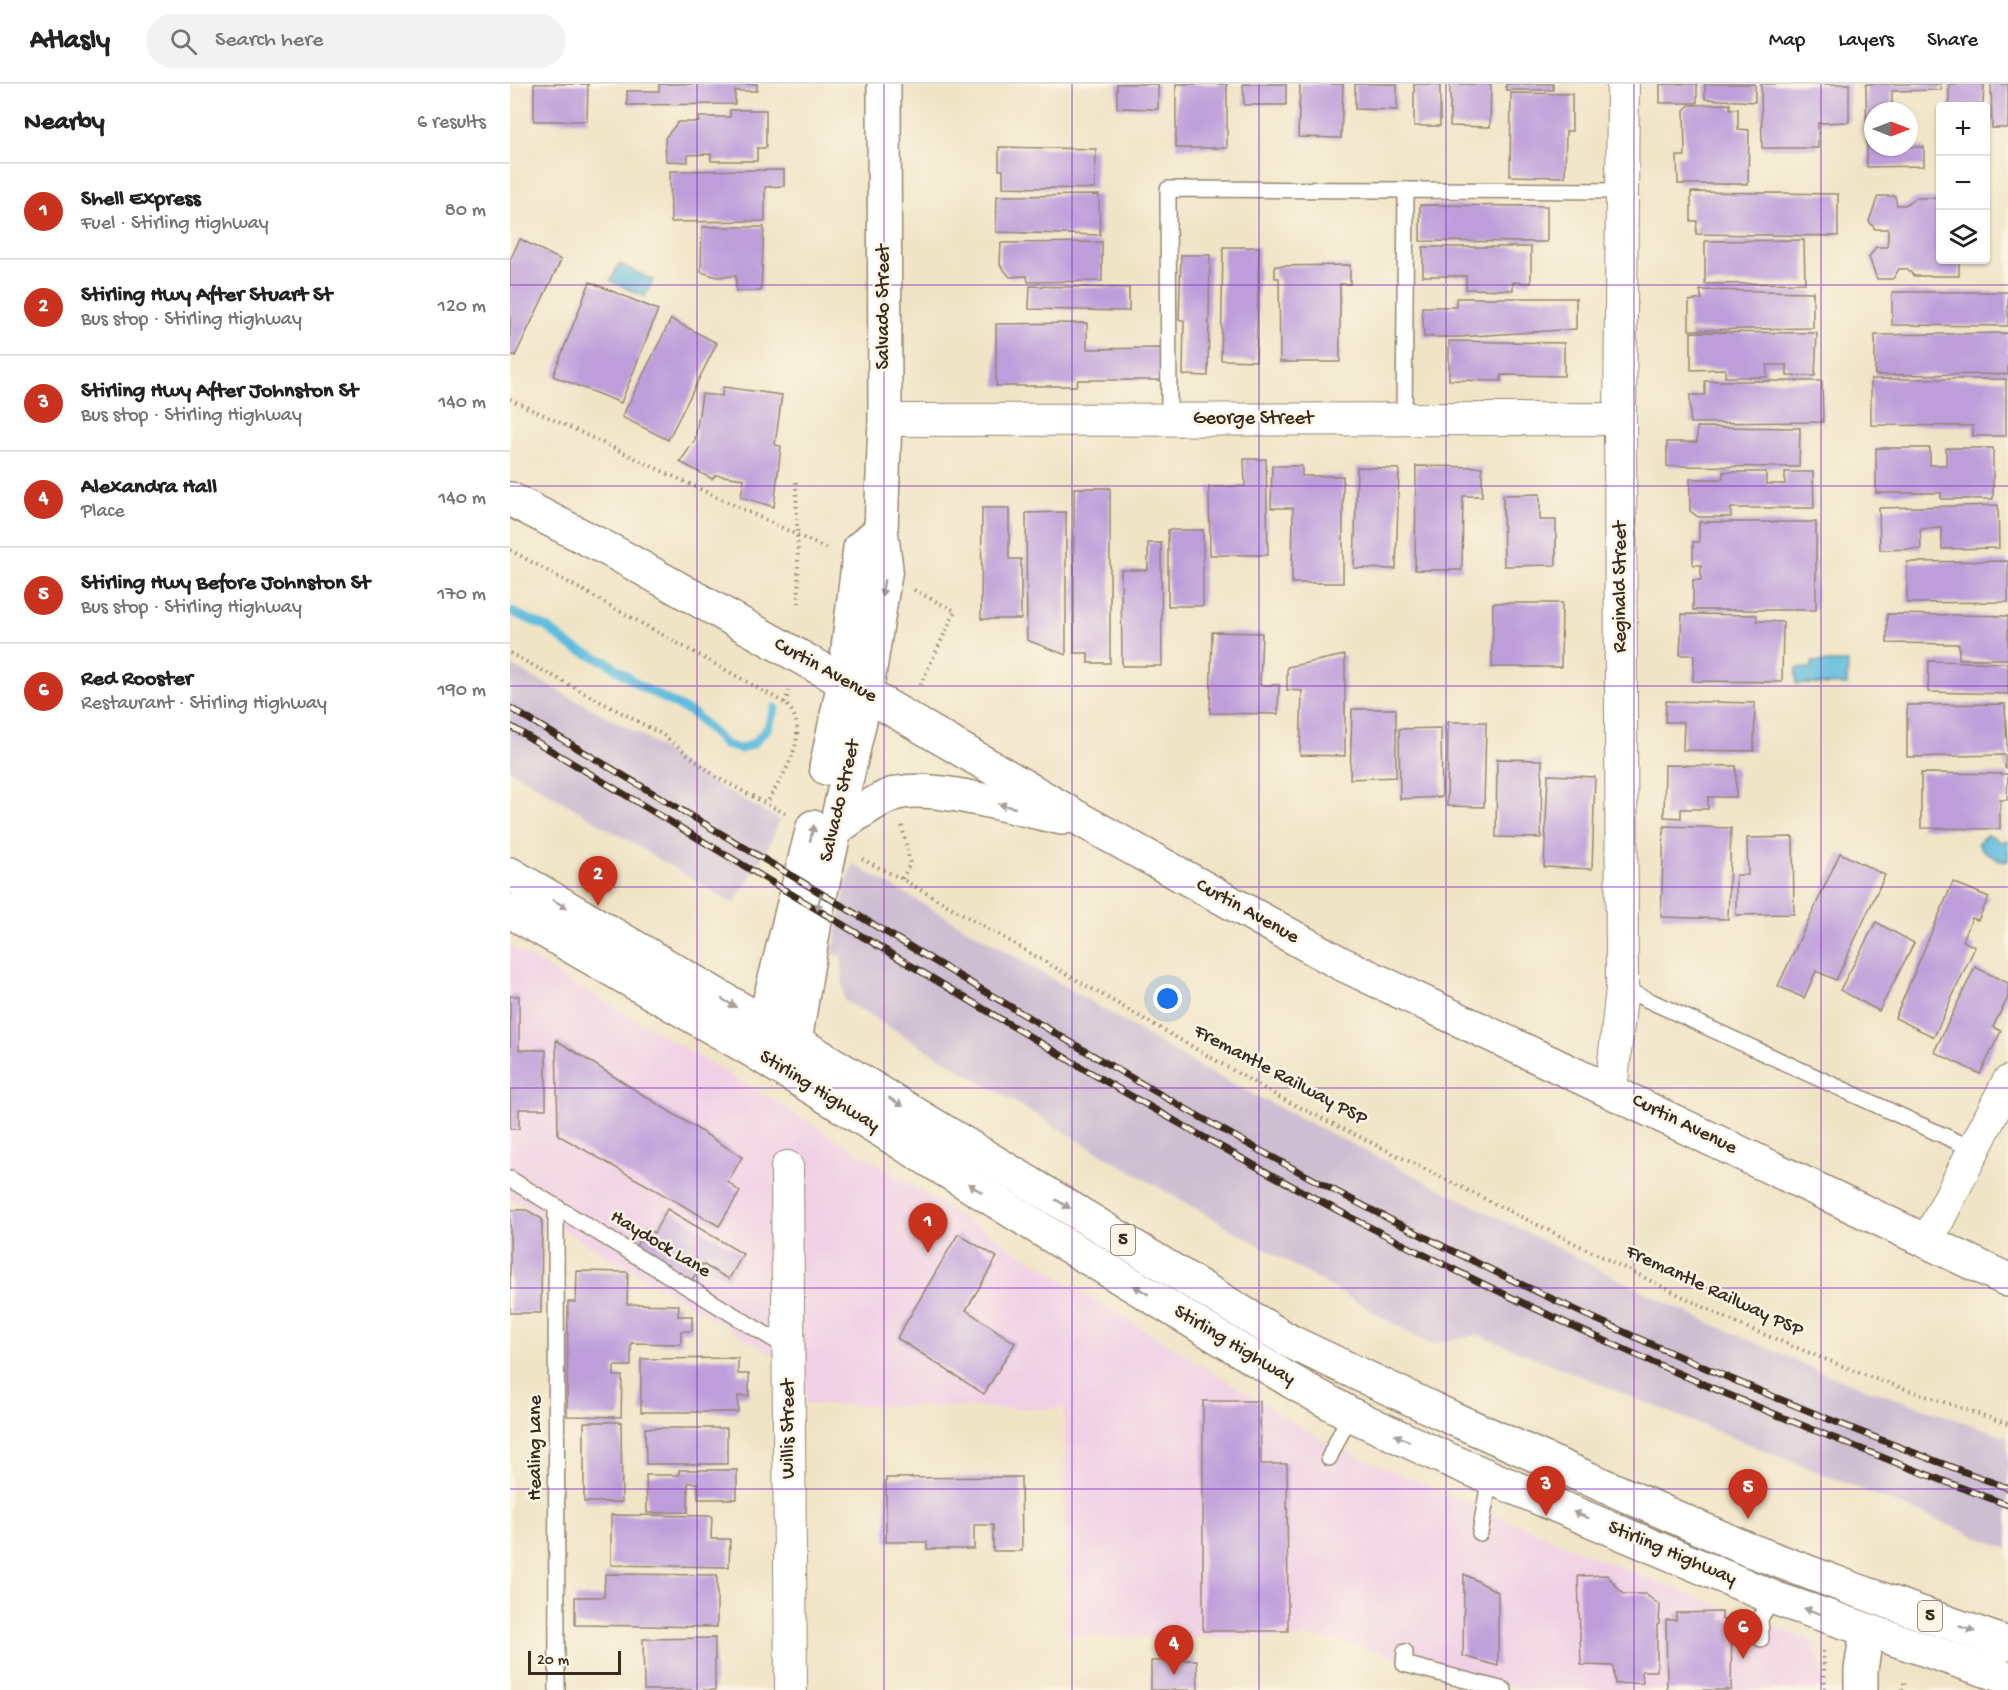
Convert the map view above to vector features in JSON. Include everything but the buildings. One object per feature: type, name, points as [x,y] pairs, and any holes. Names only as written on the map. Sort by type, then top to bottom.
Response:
[{"type":"main road","name":"Salvado Street","points":[[790,1056],[817,909],[826,835],[855,688],[886,568],[880,530],[885,420],[884,84]]},
{"type":"main road","name":"Curtin Avenue","points":[[510,499],[615,553],[855,688],[1085,822],[1340,963],[2008,1280]]},
{"type":"main road","points":[[826,835],[894,794],[921,790],[1085,822]]},
{"type":"main road","name":"Salvado Street","points":[[758,1037],[826,835]]},
{"type":"main road","name":"Stirling Highway","points":[[510,874],[758,1037],[1291,1342],[1454,1419],[1747,1549],[1853,1589],[2000,1655]]},
{"type":"main road","name":"Stirling Highway","points":[[510,911],[758,1037]]},
{"type":"main road","name":"Stirling Highway","points":[[790,1056],[1055,1238],[1291,1381],[1350,1414],[1440,1456],[1774,1598],[1867,1630],[2000,1655]]},
{"type":"main road","points":[[1861,1690],[1867,1630]]},
{"type":"street","name":"Reginald Street","points":[[1611,1090],[1622,988],[1620,419],[1623,84]]},
{"type":"street","name":"George Street","points":[[885,420],[1620,419]]},
{"type":"street","points":[[1927,1242],[2008,1082]]},
{"type":"street","name":"Willis Street","points":[[788,1167],[790,1690]]},
{"type":"lane","points":[[1168,419],[1167,189],[1622,191]]},
{"type":"lane","points":[[1404,419],[1406,190]]},
{"type":"lane","points":[[1622,988],[1975,1150]]},
{"type":"lane","name":"Haydock Lane","points":[[510,1179],[788,1348]]},
{"type":"lane","name":"Healing Lane","points":[[556,1206],[557,1690]]},
{"type":"lane","points":[[1329,1458],[1350,1414]]},
{"type":"lane","points":[[1480,1533],[1490,1477]]},
{"type":"lane","points":[[1761,1639],[1760,1618],[1774,1598]]},
{"type":"lane","points":[[1405,1652],[1404,1665],[1504,1690]]},
{"type":"path","points":[[510,399],[832,551]]},
{"type":"path","points":[[796,482],[799,603]]},
{"type":"path","points":[[510,550],[785,703],[790,708],[797,726],[794,755],[767,803]]},
{"type":"path","points":[[911,588],[956,611],[919,688]]},
{"type":"path","name":"Fremantle Railway PSP","points":[[510,653],[663,735],[718,778],[826,835],[1279,1096],[1738,1324],[1867,1376],[2008,1424]]},
{"type":"path","points":[[785,703],[789,691]]},
{"type":"path","points":[[899,816],[910,864],[902,879]]},
{"type":"path","points":[[1823,1651],[1825,1690]]},
{"type":"path","points":[[1902,1690],[1905,1681]]},
{"type":"shaded area","points":[[510,665],[643,736],[697,774],[779,820],[770,844],[734,904],[510,770]]},
{"type":"shaded area","points":[[853,864],[992,943],[1203,1069],[1674,1307],[1835,1378],[2008,1437],[2008,1549],[1479,1335],[1429,1344],[1095,1150],[844,1000],[841,956],[833,954],[846,886]]},
{"type":"shaded area","points":[[510,946],[788,1109],[1324,1441],[1603,1561],[1814,1642],[1826,1690],[1526,1690],[1324,1638],[1066,1636],[1064,1409],[807,1404],[804,1373],[510,1198]]},
{"type":"water","points":[[619,264],[653,280],[645,297],[611,281]]},
{"type":"water","points":[[1812,662],[1848,662],[1847,685],[1796,684],[1796,668],[1812,668]]},
{"type":"water","points":[[1986,835],[2000,842],[2008,840],[2008,861],[1995,858],[1981,847],[1978,843]]},
{"type":"waterway","points":[[510,611],[546,627],[572,647],[607,662],[640,686],[694,714],[724,744],[740,749],[753,744],[767,729],[775,708]]},
{"type":"railway","points":[[510,708],[1103,1061],[1215,1126],[1361,1204],[1542,1294],[1727,1377],[1820,1416],[2008,1488]]},
{"type":"railway","points":[[510,726],[1091,1073],[1222,1148],[1354,1219],[1514,1299],[1676,1372],[1841,1441],[2008,1505]]},
{"type":"place","name":"Stirling Hwy After Stuart St","points":[[598,906]]},
{"type":"place","name":"Shell Express","points":[[928,1253]]},
{"type":"place","name":"Stirling Hwy After Johnston St","points":[[1546,1516]]},
{"type":"place","name":"Stirling Hwy Before Johnston St","points":[[1748,1519]]},
{"type":"place","name":"Red Rooster","points":[[1743,1659]]},
{"type":"place","name":"Alexandra Hall","points":[[1174,1675]]}]
